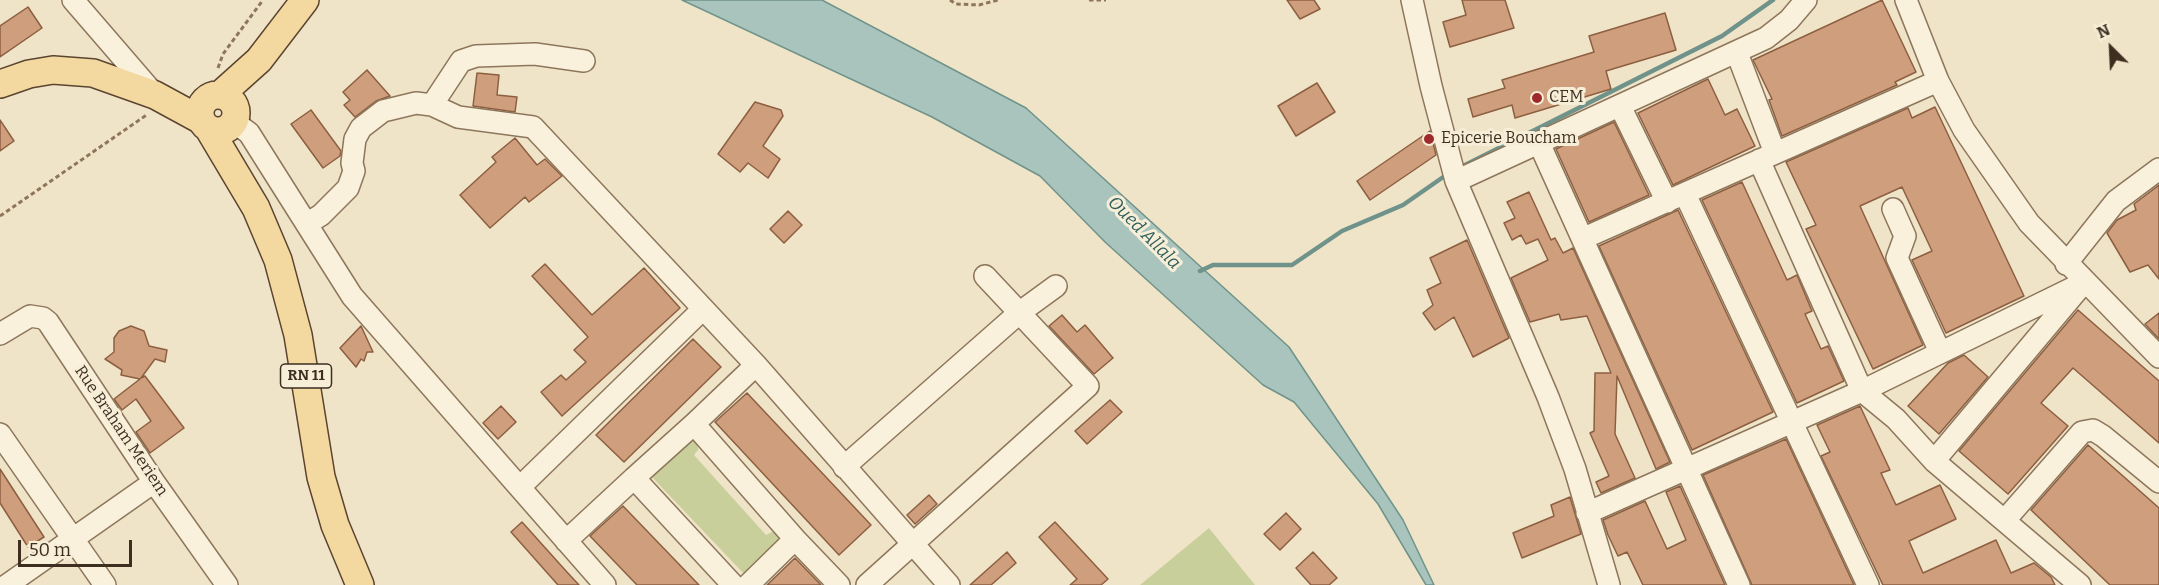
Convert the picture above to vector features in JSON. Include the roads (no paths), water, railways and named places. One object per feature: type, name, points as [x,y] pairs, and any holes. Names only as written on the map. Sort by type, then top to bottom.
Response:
[{"type":"main road","points":[[0,84],[29,74],[72,69],[93,73],[155,96],[220,114],[305,0]]},
{"type":"main road","name":"RN 11","points":[[220,114],[235,172],[256,208],[278,260],[298,335],[321,477],[335,525],[360,585]]},
{"type":"street","points":[[73,0],[155,96]]},
{"type":"street","points":[[1412,0],[1454,173],[1548,397],[1575,469],[1609,585]]},
{"type":"street","points":[[1454,173],[1539,143],[1737,53],[1766,38],[1789,20],[1806,0]]},
{"type":"street","points":[[1906,0],[1938,81],[1964,130],[2029,223],[2159,357]]},
{"type":"street","points":[[1737,53],[1767,157],[1862,391],[1896,419],[1934,461],[2080,585]]},
{"type":"street","points":[[432,105],[461,61],[476,56],[535,54],[584,61]]},
{"type":"street","points":[[1584,238],[1938,81]]},
{"type":"street","points":[[308,223],[330,207],[348,188],[354,171],[352,163],[354,139],[361,128],[383,111],[416,103],[432,105],[458,117],[533,127],[756,365],[949,585]]},
{"type":"street","points":[[1620,106],[1676,198],[1792,422],[1868,585]]},
{"type":"street","points":[[220,114],[249,133],[352,296],[605,585]]},
{"type":"street","points":[[1539,143],[1584,238],[1739,585]]},
{"type":"street","points":[[2067,264],[2116,201],[2159,169]]},
{"type":"street","points":[[1893,209],[1905,236],[1897,258],[1940,352]]},
{"type":"street","points":[[867,585],[1088,386],[985,276]]},
{"type":"street","points":[[1587,513],[1862,391],[2085,282]]},
{"type":"street","points":[[1934,461],[2085,282]]},
{"type":"street","points":[[844,467],[1019,313],[1056,286]]},
{"type":"street","points":[[519,487],[703,309]]},
{"type":"street","name":"Rue Braham Meriem","points":[[0,334],[30,316],[43,318],[48,322],[154,482],[227,585]]},
{"type":"street","points":[[566,541],[756,365]]},
{"type":"street","points":[[694,424],[795,540],[839,585]]},
{"type":"street","points":[[2005,520],[2082,432],[2093,430],[2103,436],[2159,482]]},
{"type":"street","points":[[0,434],[105,585]]},
{"type":"street","points":[[634,478],[733,585]]},
{"type":"street","points":[[7,585],[154,482]]},
{"type":"street","points":[[748,585],[795,540]]},
{"type":"water","name":"Oued Allala","points":[[682,0],[822,0],[1026,108],[1289,347],[1403,520],[1434,585],[1426,585],[1378,504],[1294,402],[1263,385],[1105,242],[1040,176],[932,117]]},
{"type":"waterway","points":[[1459,168],[1722,36],[1773,0]]},
{"type":"waterway","points":[[1200,271],[1213,265],[1292,265],[1342,231],[1403,205],[1449,173]]},
{"type":"place","name":"CEM","points":[[1537,98]]},
{"type":"place","name":"Epicerie Boucham","points":[[1429,139]]}]
